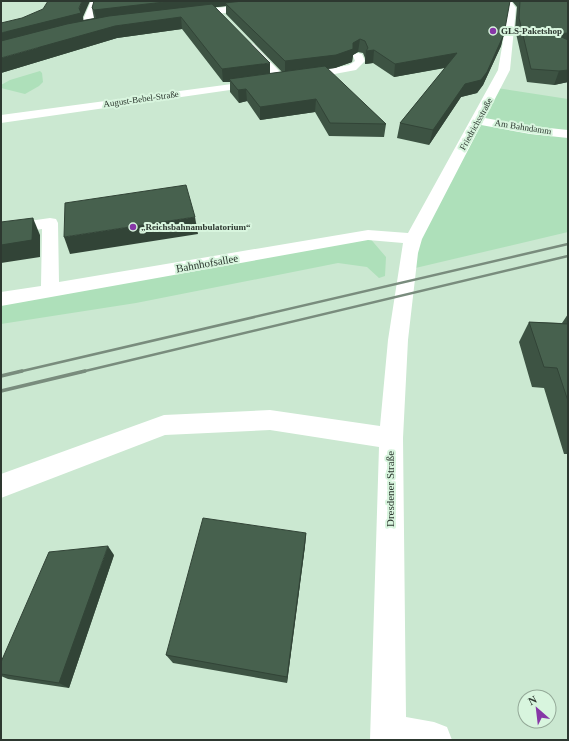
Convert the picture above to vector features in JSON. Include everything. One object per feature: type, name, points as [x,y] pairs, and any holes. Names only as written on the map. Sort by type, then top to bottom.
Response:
[{"type":"street","points":[[94,26],[88,20],[95,1]]},
{"type":"street","points":[[180,15],[202,13],[219,15],[305,1]]},
{"type":"street","name":"Friedrichsstraße","points":[[413,239],[504,70],[512,12],[512,8],[507,1]]},
{"type":"street","points":[[195,5],[202,13]]},
{"type":"street","points":[[81,29],[105,24]]},
{"type":"street","points":[[243,39],[282,80]]},
{"type":"street","name":"August-Bebel-Straße","points":[[1,118],[282,80],[352,68],[360,61],[358,56]]},
{"type":"street","name":"Am Bahndamm","points":[[477,120],[530,130],[568,134]]},
{"type":"street","points":[[1,230],[50,223],[50,291]]},
{"type":"street","name":"Bahnhofsallee","points":[[1,299],[368,235],[413,239]]},
{"type":"street","name":"Dresdener Straße","points":[[388,736],[390,438],[398,340],[409,252],[413,239]]},
{"type":"street","points":[[1,486],[164,425],[270,420],[390,438]]},
{"type":"street","points":[[388,736],[434,740]]},
{"type":"green space","points":[[40,71],[42,73],[43,82],[25,94],[1,88],[1,85],[10,80]]},
{"type":"green space","points":[[497,88],[568,99],[568,134],[478,120]]},
{"type":"green space","points":[[478,120],[568,135],[568,232],[407,270],[410,252]]},
{"type":"green space","points":[[368,236],[386,257],[385,276],[379,278],[367,267],[338,263],[136,303],[1,324],[1,300]]},
{"type":"building","points":[[48,1],[82,1],[79,8],[81,13],[1,33],[1,23],[22,18],[43,9]]},
{"type":"building","points":[[94,1],[173,1],[94,10],[92,8]]},
{"type":"building","points":[[243,1],[510,1],[504,34],[487,72],[481,80],[465,84],[433,130],[400,123],[457,53],[395,64],[374,50],[366,51],[368,48],[365,41],[360,39],[353,43],[353,49],[336,55],[285,61],[225,3]]},
{"type":"building","points":[[520,1],[568,1],[568,33],[555,34],[568,40],[568,70],[559,71],[531,69],[519,18]]},
{"type":"building","points":[[212,4],[270,63],[222,69],[181,17],[115,26],[1,58],[1,41],[67,24],[109,16]]},
{"type":"building","points":[[325,66],[386,124],[330,123],[316,99],[260,107],[246,89],[238,90],[229,79]]},
{"type":"building","points":[[186,185],[195,217],[64,237],[65,203]]},
{"type":"building","points":[[33,218],[32,240],[1,245],[1,222]]},
{"type":"building","points":[[529,322],[568,324],[568,401],[557,368],[544,367]]},
{"type":"building","points":[[203,518],[306,533],[287,677],[166,655]]},
{"type":"building","points":[[108,546],[59,683],[1,674],[1,662],[49,552]]},
{"type":"railway","points":[[18,372],[568,244]]},
{"type":"railway","points":[[81,372],[568,256]]},
{"type":"railway","points":[[1,376],[22,371]]},
{"type":"railway","points":[[1,391],[85,371]]},
{"type":"place","name":"GLS-Paketshop","points":[[493,31]]},
{"type":"place","name":"„Reichsbahnambulatorium“","points":[[133,227]]}]
